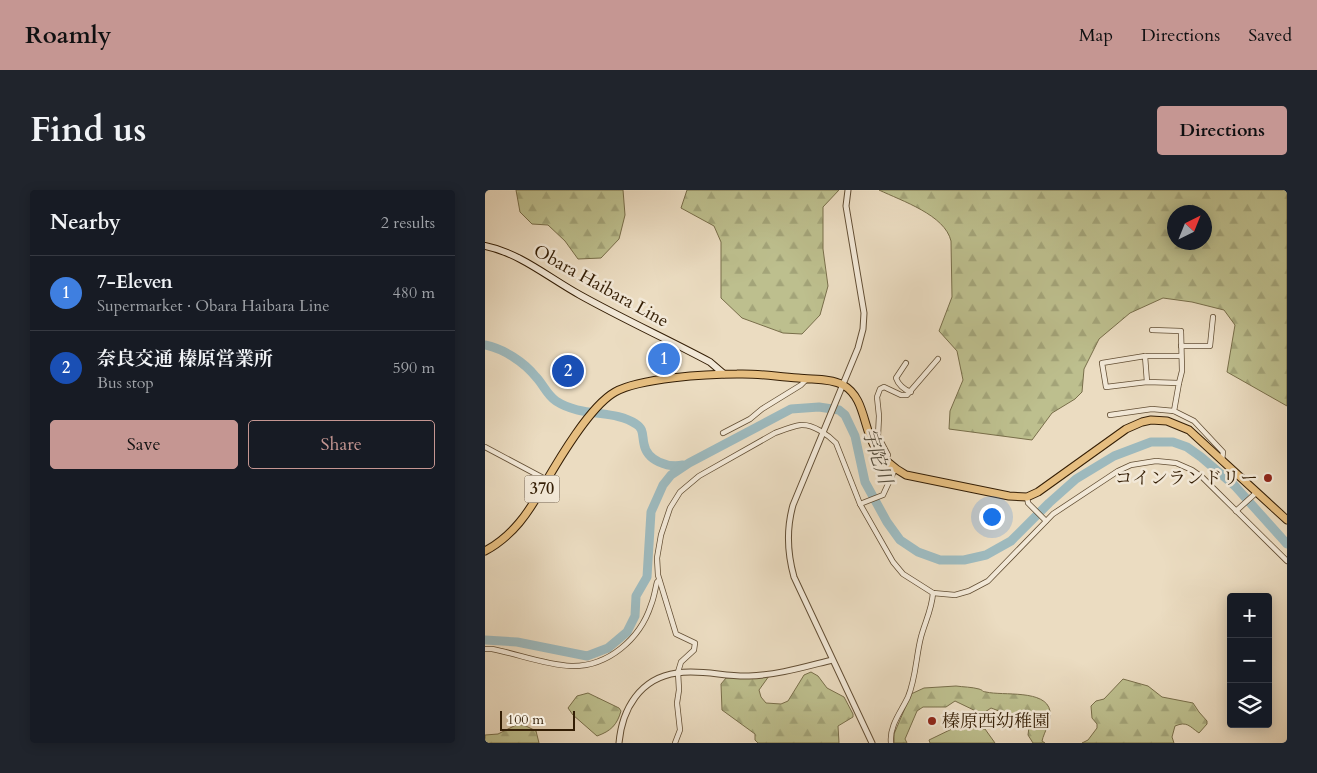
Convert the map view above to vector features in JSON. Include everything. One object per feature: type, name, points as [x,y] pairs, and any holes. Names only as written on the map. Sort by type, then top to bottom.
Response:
[{"type":"highway","name":"370","points":[[485,552],[505,538],[522,521],[591,413],[614,392],[630,385],[724,374],[827,380],[843,385]]},
{"type":"highway","points":[[843,385],[856,399],[875,447],[885,460],[895,469],[906,475],[1028,500],[1032,495],[1126,429],[1151,420],[1174,422],[1189,430],[1256,493],[1287,519]]},
{"type":"main road","name":"Obara Haibara Line","points":[[485,246],[519,258],[580,295],[710,362],[724,374]]},
{"type":"street","points":[[848,190],[846,206],[864,314],[863,330],[858,348],[793,505],[787,542],[789,560],[794,577],[872,743]]},
{"type":"street","points":[[1181,346],[1210,346],[1213,317]]},
{"type":"street","points":[[1151,330],[1181,331],[1182,371],[1174,411]]},
{"type":"street","points":[[1179,383],[1147,382],[1106,387],[1102,363],[1145,356],[1181,356]]},
{"type":"street","points":[[1145,356],[1147,382]]},
{"type":"street","points":[[885,460],[888,455],[878,436],[877,394],[884,387],[901,395],[907,395],[923,374],[938,359]]},
{"type":"street","points":[[906,363],[895,378],[906,390],[911,392]]},
{"type":"street","points":[[723,433],[750,419],[807,379]]},
{"type":"street","points":[[1110,415],[1152,410],[1174,411],[1194,421],[1223,452],[1222,460]]},
{"type":"street","points":[[675,743],[680,730],[677,703],[679,690],[678,672],[681,662],[694,650],[695,643],[676,634],[659,580],[657,558],[661,536],[670,508],[680,492],[699,476],[775,433],[803,425],[823,431],[830,437],[840,451],[861,503],[893,562],[903,574],[933,593],[955,595],[969,591],[988,581],[1046,520],[1062,507],[1118,471],[1131,465],[1156,461],[1176,463],[1203,477],[1287,561]]},
{"type":"street","points":[[485,447],[547,480]]},
{"type":"street","points":[[861,503],[883,495],[895,469]]},
{"type":"street","points":[[1237,510],[1256,493]]},
{"type":"street","points":[[1028,500],[1046,520]]},
{"type":"street","points":[[485,649],[569,666],[585,665],[601,660],[613,654],[637,633],[651,605],[659,580]]},
{"type":"street","points":[[891,743],[892,730],[908,697],[921,636],[932,604],[933,593]]},
{"type":"street","points":[[619,743],[624,715],[636,695],[658,678],[678,672],[747,676],[773,674],[832,660]]},
{"type":"green space","points":[[516,190],[623,190],[625,215],[619,239],[601,258],[578,259],[565,241],[548,225],[532,224],[520,212]]},
{"type":"green space","points":[[687,190],[839,190],[823,207],[823,249],[828,286],[820,315],[802,334],[783,333],[742,318],[721,298],[721,242],[714,226],[681,208]]},
{"type":"green space","points":[[879,190],[1287,190],[1287,406],[1227,372],[1235,325],[1224,310],[1192,302],[1163,298],[1130,313],[1099,339],[1084,369],[1082,392],[1075,399],[1052,413],[1032,440],[949,429],[950,411],[963,380],[957,351],[939,331],[952,297],[951,241],[947,232],[932,216]]},
{"type":"green space","points":[[811,672],[818,676],[827,688],[844,697],[853,714],[853,717],[838,726],[839,743],[758,743],[755,740],[755,734],[722,710],[721,684],[726,678],[769,676],[759,690],[761,697],[766,703],[781,704],[788,701],[804,675]]},
{"type":"green space","points":[[1123,679],[1148,686],[1162,697],[1193,703],[1207,721],[1207,724],[1199,733],[1185,724],[1175,726],[1172,737],[1174,743],[1082,743],[1088,740],[1097,728],[1097,724],[1092,718],[1091,706],[1096,701],[1104,699]]},
{"type":"green space","points":[[956,686],[976,688],[993,693],[1032,696],[1041,699],[1047,704],[1050,711],[1049,722],[1042,741],[1045,743],[1033,743],[1028,735],[1029,727],[1023,720],[991,708],[982,714],[955,701],[946,707],[923,707],[917,711],[905,739],[907,743],[894,743],[894,734],[911,694],[924,688]]},
{"type":"green space","points":[[588,693],[619,708],[621,711],[613,727],[597,736],[573,715],[568,708],[577,696]]},
{"type":"green space","points":[[518,724],[536,731],[539,743],[485,743],[485,735],[498,734]]},
{"type":"green space","points":[[958,726],[985,729],[995,743],[930,743],[929,740]]},
{"type":"waterway","points":[[485,345],[520,361],[556,401],[576,410],[627,419],[640,428],[649,455],[665,464],[683,465]]},
{"type":"waterway","name":"宇陀川","points":[[485,640],[517,642],[587,656],[608,648],[627,632],[635,616],[636,596],[647,577],[651,512],[663,485],[671,475],[689,463],[791,409],[819,407],[839,410],[845,415],[855,436],[865,482],[887,522],[900,540],[918,552],[940,560],[964,560],[986,555],[1011,541],[1076,479],[1114,456],[1151,442],[1173,442],[1187,447],[1201,457],[1235,486],[1287,544]]},
{"type":"place","name":"7-Eleven","points":[[664,359]]},
{"type":"place","name":"奈良交通 榛原営業所","points":[[568,371]]},
{"type":"place","name":"コインランドリー","points":[[1268,478]]},
{"type":"place","name":"榛原西幼稚園","points":[[932,721]]}]
